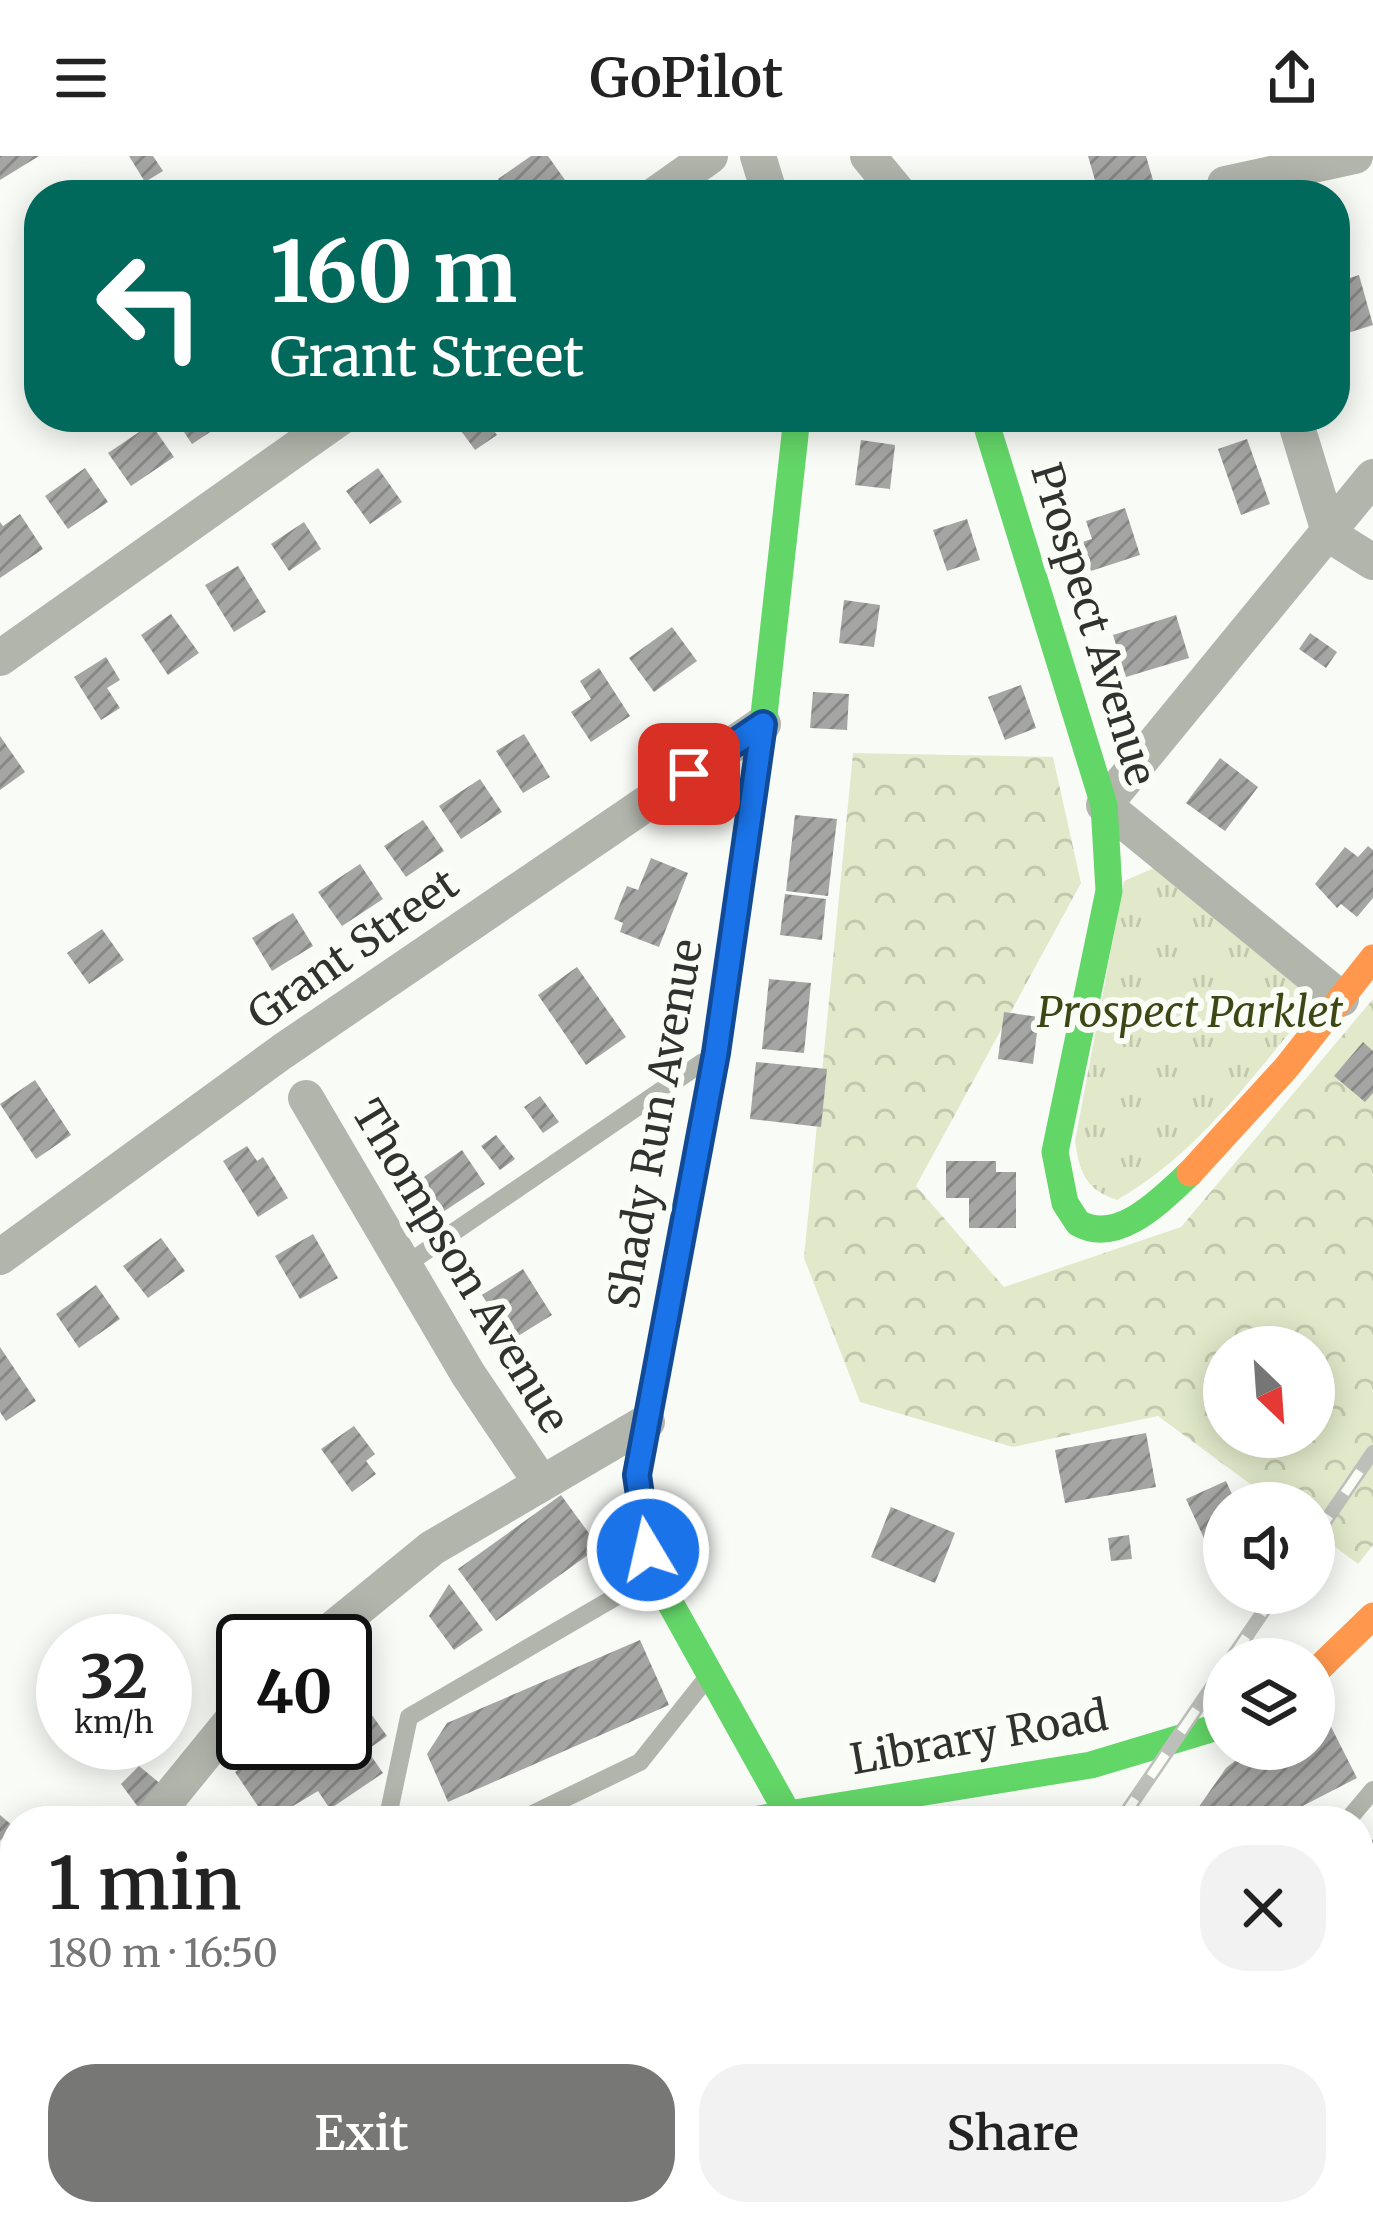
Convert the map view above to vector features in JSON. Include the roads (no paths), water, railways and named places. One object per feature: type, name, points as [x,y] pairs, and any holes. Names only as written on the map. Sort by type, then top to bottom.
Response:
[{"type":"street","points":[[676,180],[710,156]]},
{"type":"street","points":[[868,156],[888,180]]},
{"type":"street","points":[[1222,178],[1355,156]]},
{"type":"street","points":[[1,656],[320,432]]},
{"type":"street","name":"Shady Run Avenue","points":[[781,1806],[654,1574],[637,1475],[716,1053],[763,724],[795,432]]},
{"type":"street","name":"Prospect Avenue","points":[[989,432],[1104,805],[1109,891],[1055,1153],[1059,1194],[1076,1221],[1099,1231],[1127,1224],[1172,1193],[1373,958]]},
{"type":"street","points":[[1299,432],[1330,536],[1373,562]]},
{"type":"street","points":[[1341,999],[1104,805],[1330,536],[1373,477]]},
{"type":"street","name":"Grant Street","points":[[0,1257],[284,1051],[763,724]]},
{"type":"street","name":"Thompson Avenue","points":[[306,1098],[540,1481]]},
{"type":"street","points":[[351,1614],[432,1548],[647,1422]]},
{"type":"street","points":[[1335,1653],[1373,1616]]},
{"type":"street","name":"Library Road","points":[[847,1806],[1091,1765],[1203,1732]]},
{"type":"street","points":[[162,1806],[216,1740]]},
{"type":"lane","points":[[404,1265],[716,1053]]},
{"type":"lane","points":[[390,1806],[410,1717],[654,1574]]},
{"type":"lane","points":[[549,1806],[640,1762],[709,1676]]},
{"type":"railway","points":[[1335,1507],[1373,1452]]},
{"type":"railway","points":[[1245,1638],[1262,1614]]},
{"type":"railway","points":[[1130,1806],[1203,1700]]},
{"type":"park label","name":"Prospect Parklet","points":[[1190,1012]]}]
